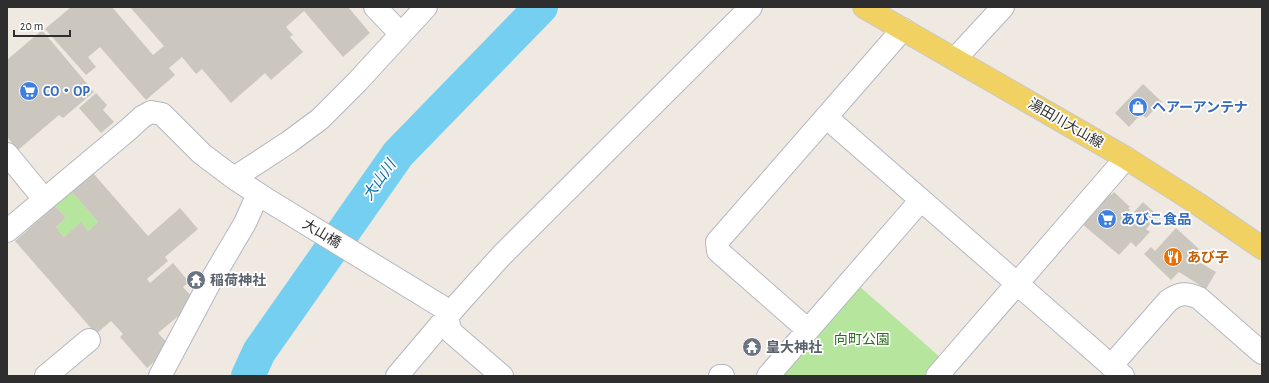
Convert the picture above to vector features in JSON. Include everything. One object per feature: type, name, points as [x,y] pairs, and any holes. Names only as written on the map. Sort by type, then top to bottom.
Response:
[{"type":"main road","name":"湯田川大山線","points":[[864,7],[1126,158],[1198,204],[1262,248]]},
{"type":"street","points":[[375,7],[401,34]]},
{"type":"street","points":[[234,178],[289,142],[320,119],[426,7]]},
{"type":"street","points":[[397,376],[502,255],[751,7]]},
{"type":"street","points":[[955,59],[1004,7]]},
{"type":"street","points":[[808,330],[718,252],[718,242],[903,29]]},
{"type":"street","name":"大山橋","points":[[7,231],[142,117],[151,112],[162,114],[202,154],[234,178],[262,197],[444,308],[451,332],[502,376]]},
{"type":"street","points":[[826,118],[1117,371],[1168,301],[1177,294],[1191,294],[1198,298],[1262,353]]},
{"type":"street","points":[[7,154],[44,199]]},
{"type":"street","points":[[937,376],[1126,158]]},
{"type":"street","points":[[160,376],[209,284],[262,197]]},
{"type":"street","points":[[768,376],[921,200]]},
{"type":"street","points":[[46,376],[89,340]]},
{"type":"green space","points":[[72,192],[98,222],[88,231],[81,223],[64,237],[56,227],[66,218],[55,206]]},
{"type":"green space","name":"向町公園","points":[[859,286],[940,357],[924,376],[780,376]]},
{"type":"building","points":[[71,7],[112,7],[153,55],[164,46],[130,7],[348,7],[370,33],[343,57],[304,11],[286,27],[293,35],[290,37],[303,52],[271,80],[265,73],[231,103],[202,69],[196,74],[182,57],[169,68],[175,75],[146,100],[100,47],[88,57],[96,67],[86,75],[45,29]]},
{"type":"building","points":[[42,30],[94,92],[63,118],[59,115],[18,150],[7,137],[7,60]]},
{"type":"building","name":"ヘアーアンテナ","points":[[1143,84],[1162,102],[1146,118],[1141,114],[1129,127],[1115,113]]},
{"type":"building","points":[[96,93],[107,105],[103,110],[114,122],[101,133],[79,108]]},
{"type":"building","points":[[93,173],[148,236],[180,208],[198,229],[165,257],[168,261],[147,279],[150,283],[173,263],[189,282],[183,287],[193,298],[185,305],[188,308],[158,333],[171,347],[147,368],[120,337],[123,334],[111,321],[96,334],[15,241],[55,206],[66,218],[56,227],[64,237],[81,222],[88,231],[98,222],[72,192]]},
{"type":"building","points":[[1114,192],[1130,207],[1128,208],[1130,210],[1129,212],[1132,214],[1143,202],[1158,216],[1146,229],[1150,232],[1136,247],[1131,242],[1119,255],[1082,224],[1110,193],[1111,195]]},
{"type":"building","name":"あび子","points":[[1176,228],[1199,249],[1194,256],[1200,259],[1199,262],[1216,272],[1206,289],[1179,272],[1171,280],[1144,254],[1151,247],[1155,251]]},
{"type":"waterway","name":"大山川","points":[[248,376],[259,352],[398,154],[541,7]]},
{"type":"place","name":"CO・OP","points":[[29,91]]},
{"type":"place","name":"ヘアーアンテナ","points":[[1138,107]]},
{"type":"place","name":"あびこ食品","points":[[1107,219]]},
{"type":"place","name":"あび子","points":[[1173,257]]},
{"type":"place","name":"稲荷神社","points":[[196,280]]},
{"type":"place","name":"皇大神社","points":[[752,347]]}]
